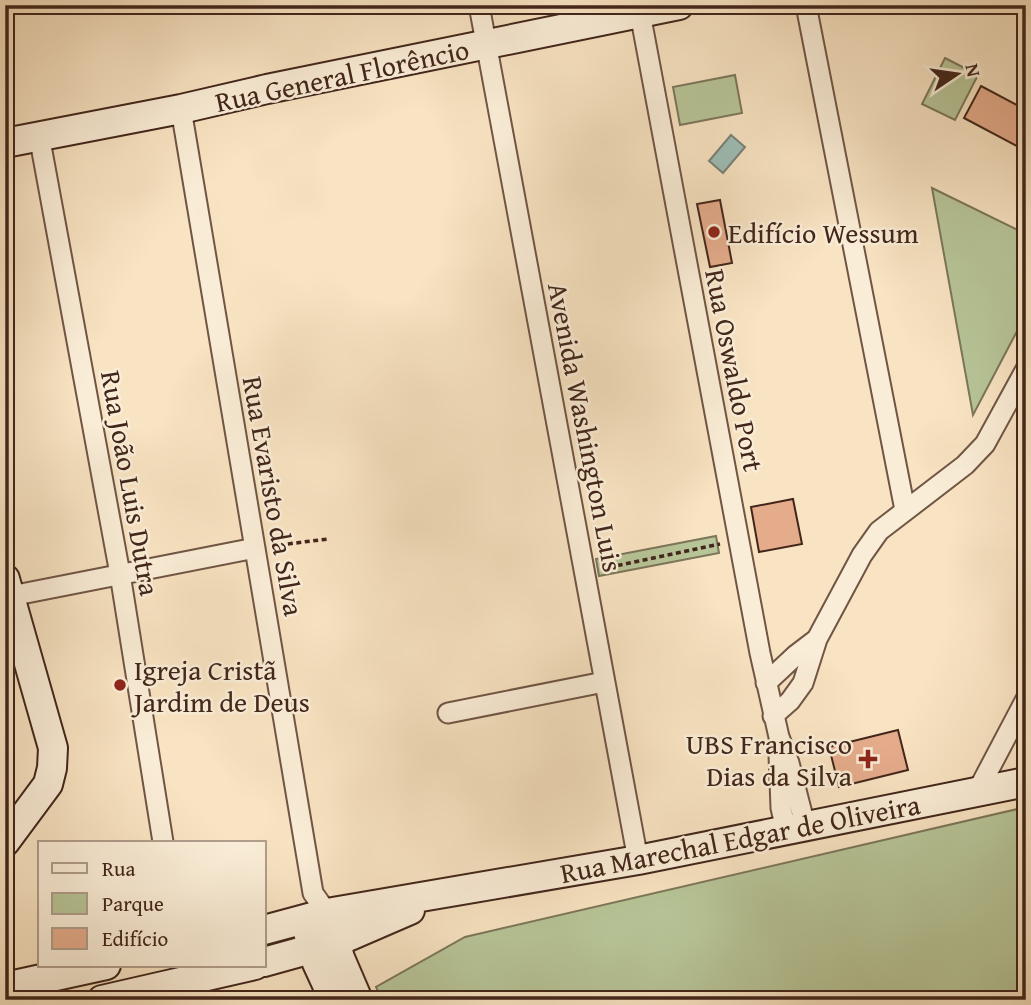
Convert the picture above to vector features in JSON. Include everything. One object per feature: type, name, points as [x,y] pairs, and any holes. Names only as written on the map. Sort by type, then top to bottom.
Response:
[{"type":"main road","name":"Rua General Florêncio","points":[[5,143],[679,5]]},
{"type":"main road","points":[[5,842],[48,784],[53,748],[8,588]]},
{"type":"main road","name":"Rua Marechal Edgar de Oliveira","points":[[266,929],[315,909],[454,891],[638,860],[1017,784]]},
{"type":"main road","name":"Rua Marechal Edgar de Oliveira","points":[[266,961],[324,945],[454,891]]},
{"type":"main road","points":[[315,909],[334,1000]]},
{"type":"main road","points":[[324,945],[358,1000]]},
{"type":"main road","points":[[5,987],[97,967]]},
{"type":"main road","points":[[112,999],[246,967]]},
{"type":"street","name":"Avenida Washington Luis","points":[[479,5],[638,860]]},
{"type":"street","points":[[806,5],[905,510]]},
{"type":"street","name":"Rua Oswaldo Port","points":[[640,13],[766,683],[779,737],[789,763],[796,828]]},
{"type":"street","name":"Rua Evaristo da Silva","points":[[181,109],[315,909]]},
{"type":"street","name":"Rua João Luis Dutra","points":[[39,135],[120,574],[163,841]]},
{"type":"street","points":[[774,716],[790,701],[803,683],[817,639],[862,555],[879,531],[965,465],[985,444],[1026,369]]},
{"type":"street","points":[[8,588],[120,574],[255,548]]},
{"type":"street","points":[[766,683],[817,639]]},
{"type":"street","points":[[448,713],[604,682]]},
{"type":"street","points":[[977,792],[1026,699]]},
{"type":"street","points":[[996,756],[1017,784]]},
{"type":"path","points":[[255,548],[328,539]]},
{"type":"path","points":[[585,573],[738,540]]},
{"type":"green space","points":[[945,58],[978,75],[955,120],[922,104]]},
{"type":"green space","points":[[735,75],[742,113],[680,125],[673,87]]},
{"type":"green space","points":[[932,188],[1026,234],[1026,314],[973,415]]},
{"type":"green space","points":[[716,536],[719,553],[599,576],[596,559]]},
{"type":"green space","points":[[1026,807],[1024,1000],[382,1000],[376,987],[465,937]]},
{"type":"water","points":[[731,135],[745,147],[723,173],[709,161]]},
{"type":"building","points":[[981,86],[1026,110],[1026,151],[964,118]]},
{"type":"building","name":"Edifício Wessum","points":[[720,200],[732,263],[710,267],[697,204]]},
{"type":"building","points":[[793,499],[802,544],[759,552],[751,507]]},
{"type":"building","name":"UBS Francisco Dias da Silva","points":[[898,730],[908,770],[839,787],[829,747]]},
{"type":"place","name":"Edifício Wessum","points":[[714,232]]},
{"type":"place","name":"Igreja Cristã Jardim de Deus","points":[[120,685]]},
{"type":"place","name":"UBS Francisco Dias da Silva","points":[[868,759]]}]
